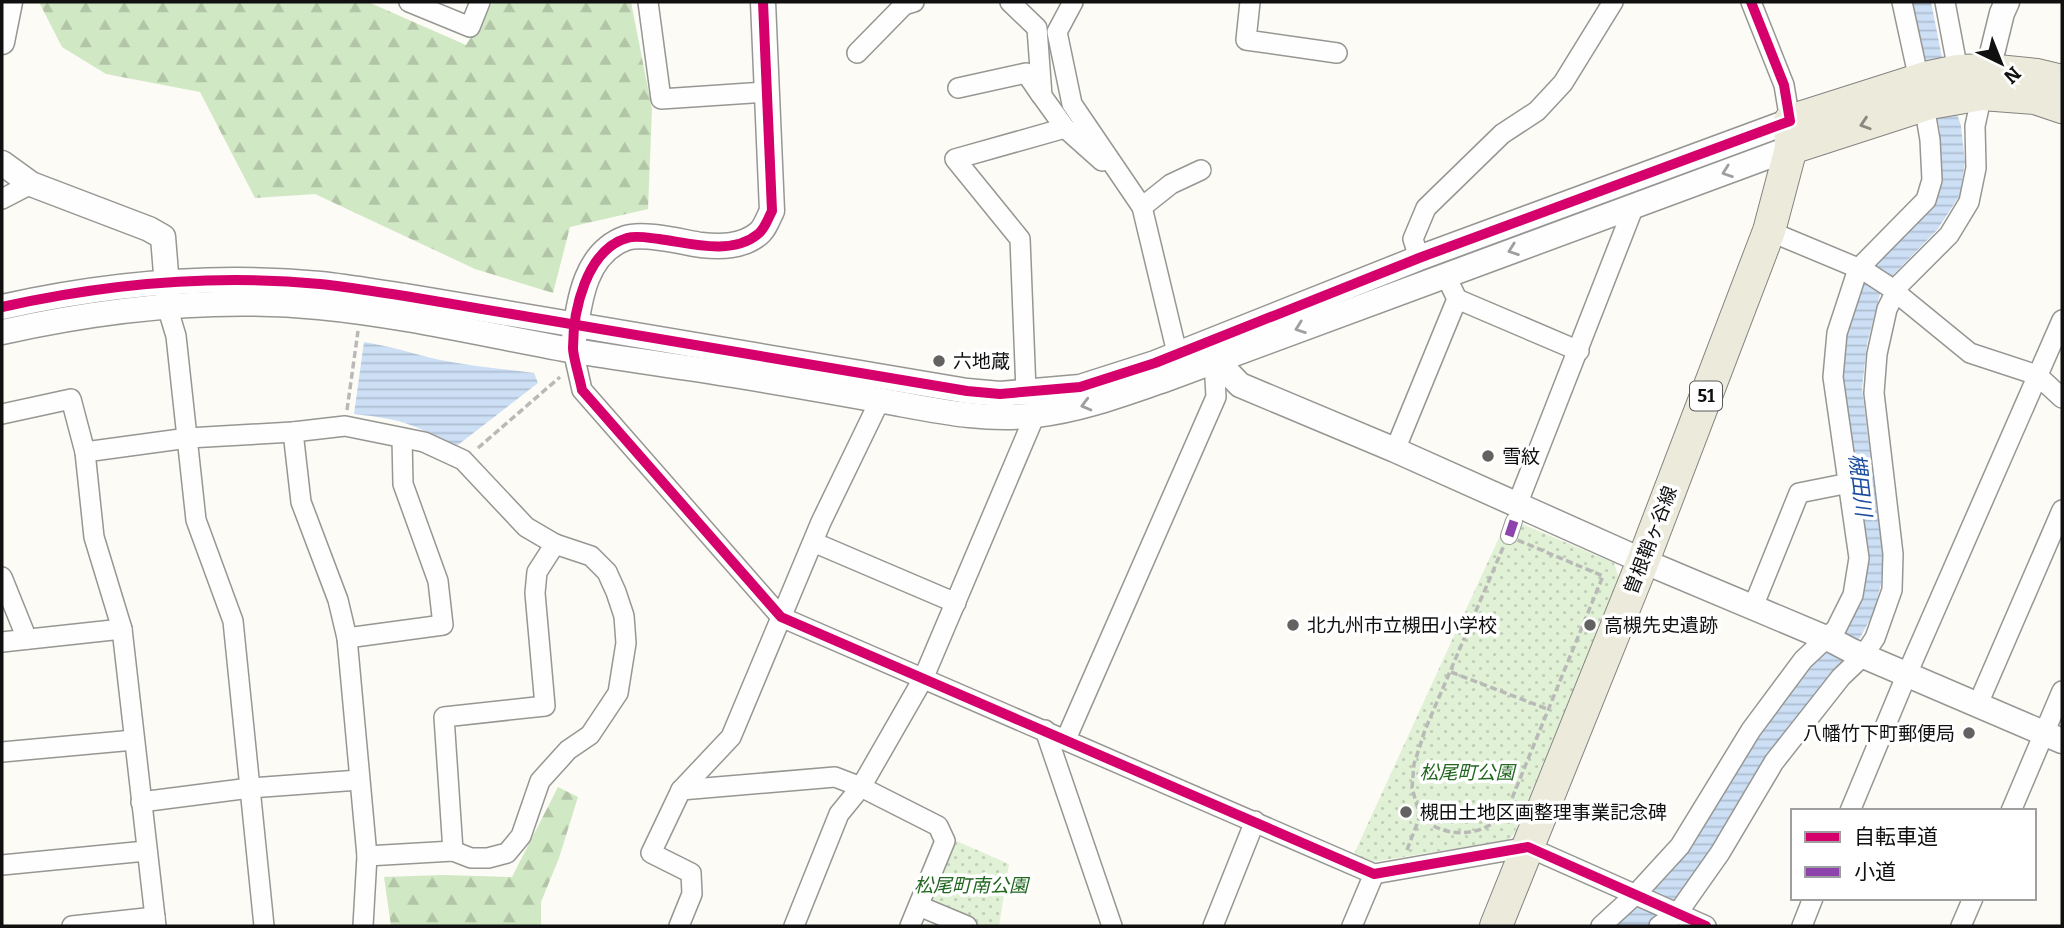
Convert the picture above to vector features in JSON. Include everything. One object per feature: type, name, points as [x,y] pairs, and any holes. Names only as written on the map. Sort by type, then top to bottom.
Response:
[{"type":"main road","points":[[1791,134],[1924,92],[2037,75],[2062,81]]},
{"type":"main road","points":[[1972,83],[2062,107]]},
{"type":"main road","name":"曽根鞘ヶ谷線","points":[[1496,926],[1643,561],[1769,231],[1791,134]]},
{"type":"street","points":[[2,42],[10,2]]},
{"type":"street","points":[[409,2],[470,27],[480,2]]},
{"type":"street","points":[[648,2],[661,99],[766,92]]},
{"type":"street","points":[[763,2],[772,211],[761,232],[747,241],[730,246],[625,238],[607,250],[588,272],[578,304],[575,356],[582,390],[781,617],[1374,874],[1528,847],[1640,896],[1668,917],[1706,926]]},
{"type":"street","points":[[856,53],[904,5],[914,2]]},
{"type":"street","points":[[1010,2],[1037,28],[1042,96]]},
{"type":"street","points":[[1073,2],[1057,32],[1072,104],[1142,207],[1178,353]]},
{"type":"street","points":[[1250,2],[1246,40],[1337,53]]},
{"type":"street","points":[[1419,258],[1413,239],[1426,208],[1502,134],[1537,111],[1563,83],[1613,2]]},
{"type":"street","points":[[1751,2],[1784,85],[1791,134]]},
{"type":"street","points":[[1668,917],[1720,853],[1774,762],[1841,677],[1843,646],[1836,629],[1853,595],[1859,558],[1833,377],[1837,332],[1861,270],[1926,201],[1932,180],[1924,92],[1902,2]]},
{"type":"street","points":[[1891,289],[1899,285],[1949,235],[1969,202],[1976,168],[1972,83],[1945,2]]},
{"type":"street","points":[[1972,83],[2007,2]]},
{"type":"street","points":[[958,88],[1026,73],[1065,128],[1124,181]]},
{"type":"street","points":[[794,926],[839,814],[862,787],[923,679],[1035,415],[1020,239],[955,159],[1065,128]]},
{"type":"street","points":[[2,307],[54,295],[168,294],[231,304],[305,306],[360,313],[575,356],[880,400],[962,415],[1035,415],[1085,407],[1419,258],[1791,134]]},
{"type":"street","points":[[2,332],[233,281],[319,284],[418,298],[967,391],[1000,394],[1080,387],[1178,353],[1208,352],[1445,274],[1634,206],[1791,134]]},
{"type":"street","points":[[2,163],[31,184],[149,229],[163,237],[196,520],[233,621],[264,926]]},
{"type":"street","points":[[1142,207],[1171,184],[1200,170]]},
{"type":"street","points":[[2,199],[31,184]]},
{"type":"street","points":[[1513,520],[1634,206]]},
{"type":"street","points":[[1769,231],[1861,270],[1891,289],[1970,353],[2037,375],[2062,398]]},
{"type":"street","points":[[1445,274],[1457,299],[1579,351]]},
{"type":"street","points":[[1601,926],[1640,896],[1680,846],[1751,730],[1803,660],[1875,638],[1892,590],[1893,554],[1874,393],[1877,354],[1891,289]]},
{"type":"street","points":[[1395,450],[1457,299]]},
{"type":"street","points":[[1851,809],[2062,320]]},
{"type":"street","points":[[1208,352],[1240,385],[1395,450],[1513,520],[1643,561],[2053,737]]},
{"type":"street","points":[[1066,739],[1216,397],[1208,352]]},
{"type":"street","points":[[2,414],[71,399],[85,452],[93,537],[122,629],[155,921],[72,926]]},
{"type":"street","points":[[679,926],[692,894],[691,873],[652,853],[681,790],[731,737],[813,542],[880,400]]},
{"type":"street","points":[[85,452],[188,438],[345,426],[424,442],[463,460],[526,527],[555,544],[591,556],[607,572],[624,616],[626,643],[618,694],[590,735],[568,750],[540,781],[521,836],[507,853],[488,858],[471,858],[453,851],[367,856]]},
{"type":"street","points":[[293,432],[301,502],[338,600],[347,638],[367,856],[363,926]]},
{"type":"street","points":[[347,638],[443,625],[438,581],[404,484],[402,438]]},
{"type":"street","points":[[1753,607],[1799,494],[1849,483]]},
{"type":"street","points":[[1979,704],[2062,510]]},
{"type":"street","points":[[813,542],[956,603]]},
{"type":"street","points":[[453,851],[444,717],[545,706],[535,593],[537,572],[555,544]]},
{"type":"street","points":[[2,577],[27,639]]},
{"type":"street","points":[[2,642],[122,629]]},
{"type":"street","points":[[2012,809],[2053,737],[2062,691]]},
{"type":"street","points":[[1045,730],[1112,926]]},
{"type":"street","points":[[2,752],[134,740]]},
{"type":"street","points":[[681,790],[835,777],[862,787],[939,826],[945,841],[910,926]]},
{"type":"street","points":[[141,802],[250,788],[359,780]]},
{"type":"street","points":[[1213,926],[1255,821]]},
{"type":"street","points":[[2,865],[146,851]]},
{"type":"street","points":[[1352,926],[1374,874]]},
{"type":"street","points":[[1802,926],[1813,900]]},
{"type":"street","points":[[1961,926],[1972,900]]},
{"type":"street","points":[[919,906],[967,926]]},
{"type":"path","points":[[345,426],[360,313]]},
{"type":"path","points":[[463,460],[575,356]]},
{"type":"path","points":[[1400,868],[1420,816],[1412,788],[1414,764],[1425,730],[1513,520],[1602,576],[1508,808],[1500,820],[1485,828],[1464,832],[1437,828],[1420,816]]},
{"type":"path","points":[[1451,672],[1547,709]]},
{"type":"green space","points":[[39,2],[368,2],[466,45],[493,2],[631,2],[652,109],[648,209],[570,227],[553,293],[475,269],[315,194],[255,198],[200,92],[106,74],[62,47]]},
{"type":"green space","name":"松尾町公園","points":[[1508,518],[1614,563],[1619,578],[1514,834],[1508,840],[1372,862],[1354,854]]},
{"type":"green space","points":[[558,787],[578,797],[559,858],[541,902],[541,926],[391,926],[384,877],[512,877]]},
{"type":"green space","name":"松尾町南公園","points":[[954,840],[1009,864],[999,926],[977,926],[927,904]]},
{"type":"water","name":"槻田川","points":[[1910,2],[1931,2],[1947,83],[1961,126],[1965,162],[1960,195],[1937,230],[1892,276],[1880,294],[1867,344],[1862,388],[1883,557],[1881,584],[1874,612],[1861,636],[1680,898],[1646,926],[1610,926],[1666,876],[1752,741],[1856,603],[1841,397],[1841,354],[1859,286],[1938,175],[1940,131]]},
{"type":"water","points":[[364,342],[440,360],[534,373],[538,383],[454,448],[429,433],[406,424],[354,414]]},
{"type":"marked path","points":[[1509,536],[1514,521]]},
{"type":"cycle path","points":[[763,2],[772,211],[764,226],[748,241],[736,245],[697,245],[639,237],[627,238],[613,245],[601,255],[585,284],[579,300],[573,348],[582,390],[781,617],[1374,874],[1528,847],[1706,926]]},
{"type":"cycle path","points":[[2,307],[80,292],[160,283],[280,281],[405,296],[967,391],[1000,394],[1080,387],[1155,363],[1419,258],[1790,121],[1784,85],[1751,2]]},
{"type":"place","name":"六地蔵","points":[[939,361]]},
{"type":"place","name":"雪紋","points":[[1488,456]]},
{"type":"place","name":"北九州市立槻田小学校","points":[[1293,625]]},
{"type":"place","name":"高槻先史遺跡","points":[[1590,625]]},
{"type":"place","name":"八幡竹下町郵便局","points":[[1969,733]]},
{"type":"place","name":"槻田土地区画整理事業記念碑","points":[[1406,812]]}]
